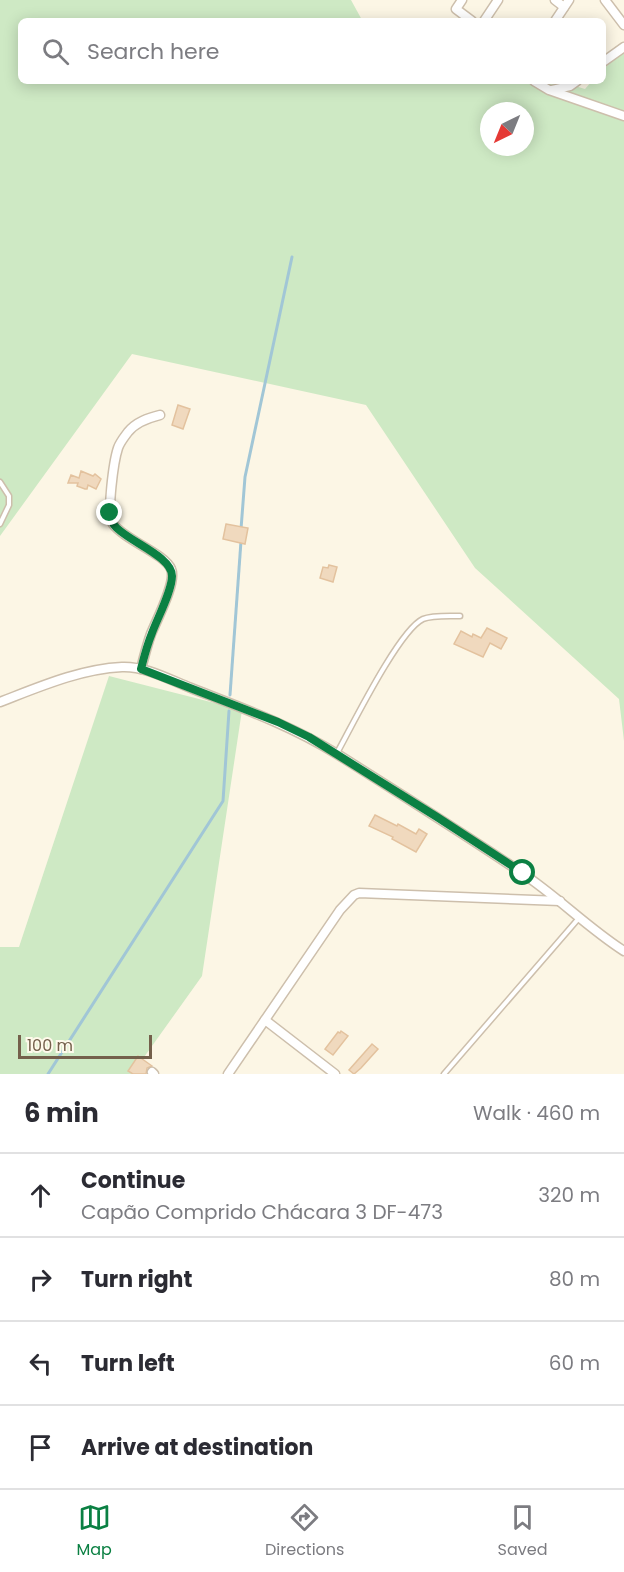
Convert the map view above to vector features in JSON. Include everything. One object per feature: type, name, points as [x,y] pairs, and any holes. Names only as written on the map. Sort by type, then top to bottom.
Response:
[{"type":"street","points":[[462,0],[456,9],[468,18]]},
{"type":"street","points":[[486,18],[498,0]]},
{"type":"street","points":[[555,0],[567,3],[557,18]]},
{"type":"street","points":[[605,0],[624,25]]},
{"type":"street","points":[[606,60],[624,47]]},
{"type":"street","points":[[539,84],[549,90],[624,116]]},
{"type":"street","points":[[549,90],[573,84]]},
{"type":"street","points":[[141,669],[150,636],[170,586],[171,568],[115,526],[110,513],[112,480],[118,447],[127,434],[133,426],[145,419],[160,415]]},
{"type":"street","points":[[0,702],[98,669],[123,667],[141,669],[278,722],[337,754],[523,873],[624,951]]},
{"type":"street","points":[[229,1074],[340,910],[354,895],[358,893],[561,901]]},
{"type":"street","points":[[265,1020],[335,1074]]},
{"type":"lane","points":[[0,482],[9,496],[9,505],[0,524]]},
{"type":"lane","points":[[337,754],[407,632],[423,619],[460,616]]},
{"type":"lane","points":[[444,1074],[579,918]]},
{"type":"green space","points":[[0,0],[351,0],[361,18],[18,18],[18,84],[569,84],[585,89],[589,84],[606,84],[606,67],[624,48],[624,741],[619,699],[475,568],[366,405],[132,354],[0,536]]},
{"type":"green space","points":[[109,676],[242,710],[202,976],[132,1074],[0,1074],[0,947],[19,947]]},
{"type":"building","points":[[178,405],[190,409],[183,429],[172,425]]},
{"type":"building","points":[[81,471],[93,476],[95,474],[101,479],[96,489],[88,485],[85,489],[77,486],[78,483],[68,483],[71,475],[79,478]]},
{"type":"building","points":[[226,524],[248,528],[245,544],[223,539]]},
{"type":"building","points":[[329,565],[337,567],[333,582],[320,578],[323,567],[328,568]]},
{"type":"building","points":[[487,628],[507,638],[501,649],[490,643],[483,657],[454,644],[461,631],[472,637],[473,634],[481,638]]},
{"type":"building","points":[[375,815],[416,834],[419,829],[427,834],[416,852],[392,839],[393,837],[369,826]]},
{"type":"building","points":[[341,1031],[348,1036],[333,1055],[325,1049]]},
{"type":"building","points":[[372,1044],[378,1049],[354,1074],[349,1070]]},
{"type":"building","points":[[138,1056],[152,1066],[147,1068],[146,1074],[133,1074],[128,1071]]},
{"type":"waterway","points":[[241,529],[245,477],[292,257]]},
{"type":"waterway","points":[[230,695],[241,541]]},
{"type":"waterway","points":[[48,1074],[223,801],[229,711]]},
{"type":"route","points":[[110,513],[115,526],[171,568],[170,586],[150,636],[141,669],[278,722],[309,737],[523,873]]}]
